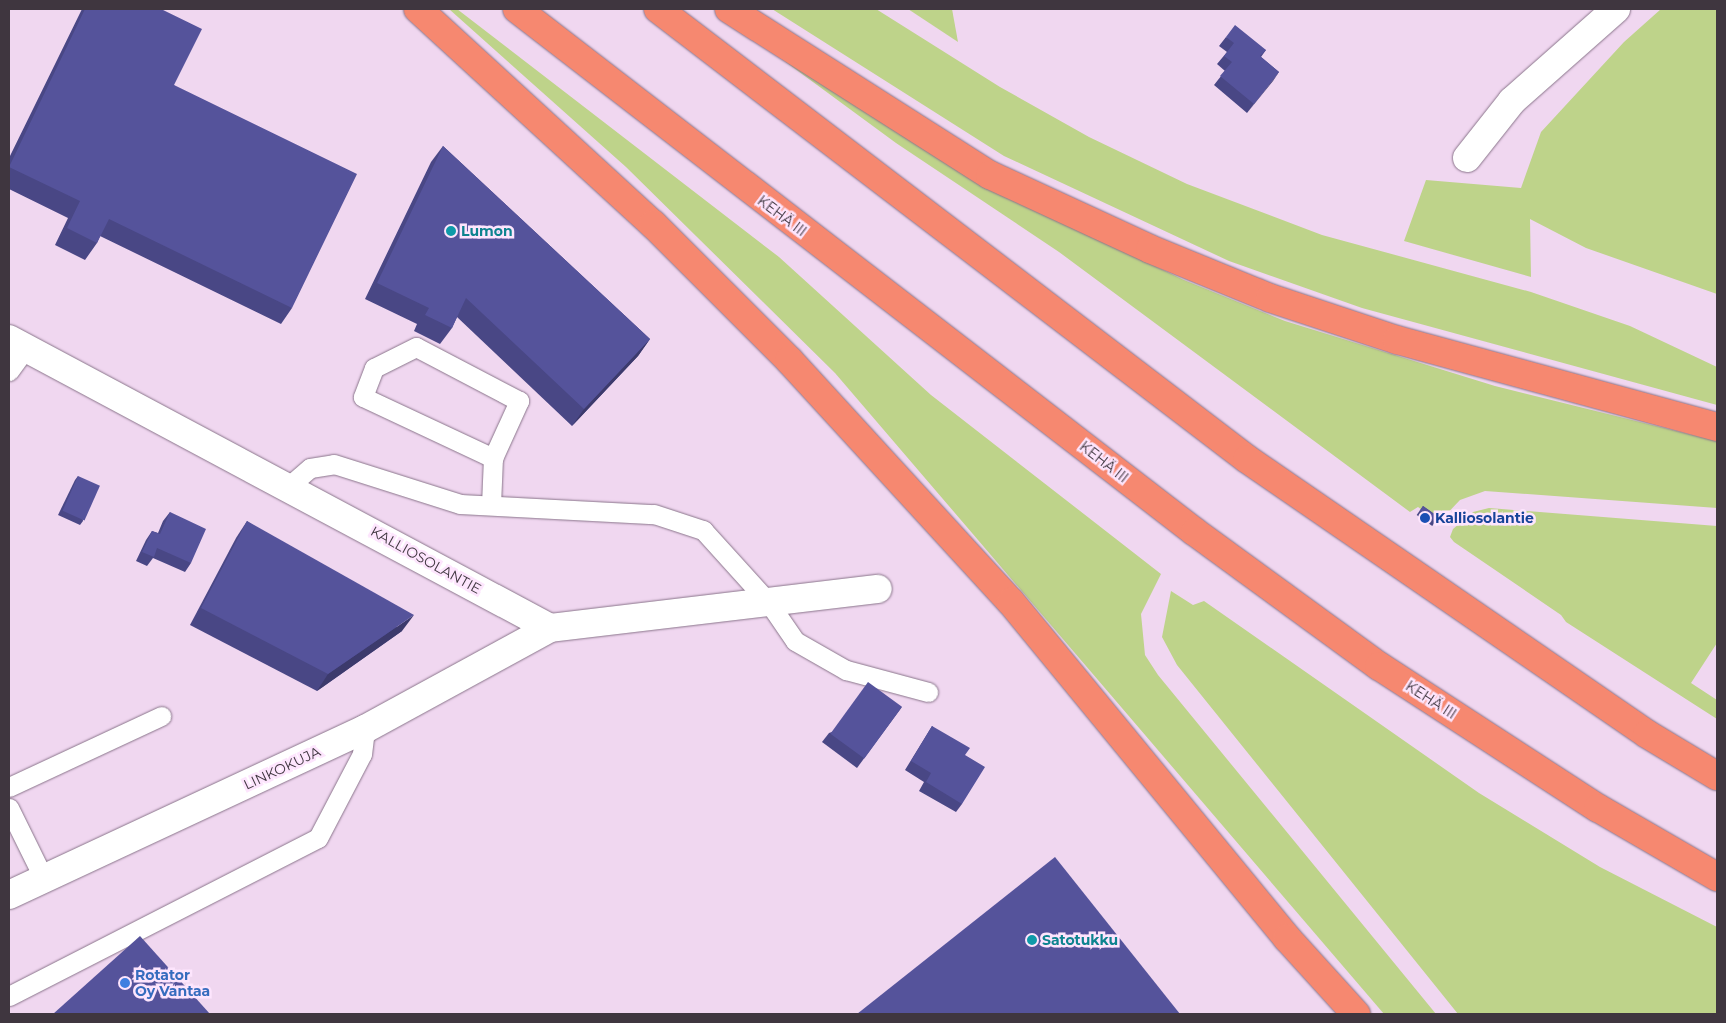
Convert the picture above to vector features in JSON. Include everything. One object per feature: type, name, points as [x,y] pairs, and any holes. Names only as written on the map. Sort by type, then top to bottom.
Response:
[{"type":"highway","points":[[418,9],[653,224],[789,360],[1011,602],[1287,938],[1356,1014]]},
{"type":"highway","name":"KEHÄ III","points":[[517,9],[1195,532],[1363,655],[1598,808],[1717,877]]},
{"type":"highway","points":[[658,9],[1247,460],[1647,734],[1717,776]]},
{"type":"highway","points":[[729,9],[990,175],[1150,249],[1270,298],[1397,340],[1717,427]]},
{"type":"street","points":[[1468,158],[1512,100],[1616,9]]},
{"type":"street","name":"KALLIOSOLANTIE","points":[[17,343],[550,628]]},
{"type":"street","points":[[550,628],[878,589]]},
{"type":"street","name":"LINKOKUJA","points":[[9,895],[365,730],[550,628]]},
{"type":"lane","points":[[9,371],[17,343]]},
{"type":"lane","points":[[491,506],[493,458],[519,401],[416,346],[374,368],[363,397],[493,458]]},
{"type":"lane","points":[[288,487],[310,468],[334,464],[460,504],[654,514],[703,530],[769,603],[795,641],[838,665],[928,692]]},
{"type":"lane","points":[[9,786],[161,716]]},
{"type":"lane","points":[[9,996],[318,838],[362,754],[365,730]]},
{"type":"lane","points":[[9,808],[44,879]]},
{"type":"green space","points":[[449,9],[457,9],[779,257],[931,395],[1161,574],[1141,614],[1145,655],[1158,675],[1436,1014],[1384,1014],[835,373],[626,167]]},
{"type":"green space","points":[[772,9],[876,9],[1000,87],[1089,137],[1187,184],[1322,235],[1531,292],[1630,326],[1717,367],[1717,405],[1362,308],[1229,261],[1004,156]]},
{"type":"green space","points":[[908,9],[952,9],[958,42]]},
{"type":"green space","points":[[1661,9],[1717,9],[1717,294],[1586,248],[1530,219],[1531,277],[1404,241],[1426,180],[1521,188],[1541,132],[1624,42]]},
{"type":"green space","points":[[783,60],[995,189],[1184,280],[1285,321],[1495,386],[1717,441],[1717,508],[1485,491],[1460,500],[1439,522],[1418,507],[1410,512],[1059,252],[896,143]]},
{"type":"green space","points":[[1489,508],[1717,526],[1717,643],[1691,683],[1717,700],[1717,719],[1566,622],[1561,615],[1454,542],[1450,537],[1453,529],[1473,512]]},
{"type":"green space","points":[[1171,591],[1193,605],[1204,601],[1479,793],[1600,867],[1717,927],[1717,1014],[1458,1014],[1177,665],[1162,637]]},
{"type":"building","points":[[85,9],[161,9],[202,29],[174,85],[357,174],[292,308],[109,219],[97,243],[67,228],[80,201],[9,167]]},
{"type":"building","points":[[1235,25],[1266,50],[1260,56],[1279,72],[1254,104],[1220,76],[1232,62],[1224,56],[1234,43],[1226,37]]},
{"type":"building","name":"Lumon","points":[[443,146],[650,339],[584,409],[466,298],[452,328],[425,315],[429,308],[377,283]]},
{"type":"building","points":[[78,476],[100,486],[84,520],[63,511]]},
{"type":"building","points":[[1423,506],[1439,517],[1435,522],[1420,511]]},
{"type":"building","points":[[170,512],[206,529],[191,563],[157,548],[154,557],[142,552],[152,531],[160,534]]},
{"type":"building","points":[[247,521],[414,615],[328,674],[201,608]]},
{"type":"building","points":[[868,682],[902,707],[864,758],[830,734]]},
{"type":"building","points":[[932,726],[970,748],[965,755],[985,767],[962,804],[926,782],[931,773],[911,761]]},
{"type":"building","name":"Satotukku","points":[[1055,857],[1180,1014],[857,1014]]},
{"type":"building","name":"Rotator Oy Vantaa","points":[[140,936],[210,1014],[53,1014]]},
{"type":"place","name":"Lumon","points":[[451,231]]},
{"type":"place","name":"Kalliosolantie","points":[[1425,518]]},
{"type":"place","name":"Satotukku","points":[[1032,940]]},
{"type":"place","name":"Rotator Oy Vantaa","points":[[125,983]]}]
